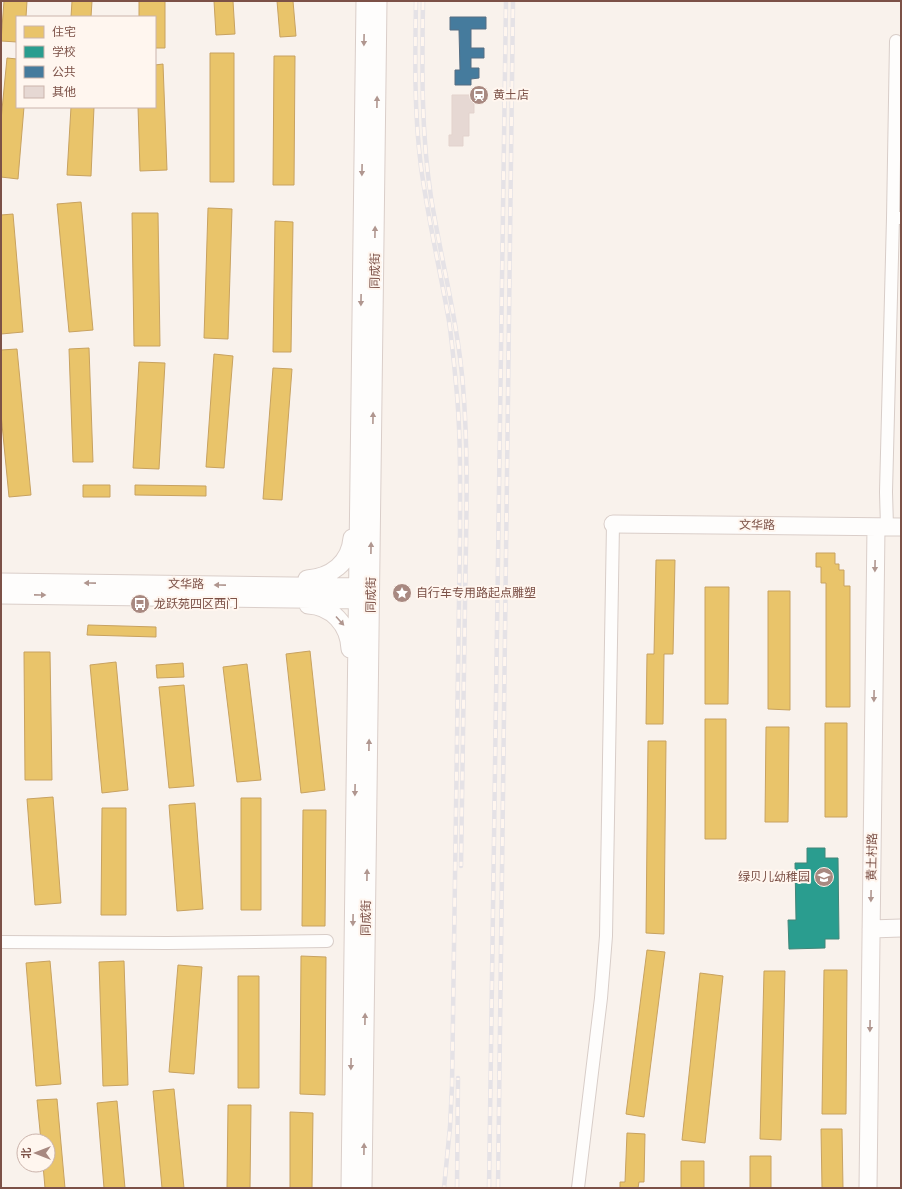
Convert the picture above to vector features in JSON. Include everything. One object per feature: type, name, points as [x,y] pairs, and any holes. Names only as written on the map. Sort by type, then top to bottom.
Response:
[{"type":"main road","name":"同成街","points":[[350,1188],[355,751],[364,593],[359,432],[364,1]]},
{"type":"main road","name":"同成街","points":[[363,1188],[364,593],[378,1]]},
{"type":"main road","points":[[243,585],[317,578],[332,572],[345,560],[349,554],[352,540],[354,482],[359,432]]},
{"type":"main road","name":"文华路","points":[[613,524],[888,527]]},
{"type":"main road","name":"黄土村路","points":[[868,1188],[888,527]]},
{"type":"main road","name":"文华路","points":[[1,582],[243,585],[364,593]]},
{"type":"main road","name":"文华路","points":[[1,595],[194,598],[364,593]]},
{"type":"main road","points":[[194,598],[238,604],[315,606],[326,610],[341,622],[346,630],[350,642],[350,692],[355,751]]},
{"type":"main road","points":[[877,929],[901,928]]},
{"type":"main road","name":"黄土村路","points":[[877,929],[880,1188]]},
{"type":"main road","points":[[344,1188],[345,1163],[351,1123]]},
{"type":"street","points":[[888,527],[886,492],[897,218],[896,41]]},
{"type":"street","points":[[578,1188],[601,998],[606,936],[613,524]]},
{"type":"street","points":[[1,942],[327,942]]},
{"type":"building: 住宅","points":[[4,1],[27,1],[26,16],[16,16],[16,42],[1,41]]},
{"type":"building: 住宅","points":[[72,1],[92,1],[91,16],[71,16]]},
{"type":"building: 住宅","points":[[139,1],[165,1],[165,48],[156,48],[156,16],[139,16]]},
{"type":"building: 住宅","points":[[214,1],[233,1],[235,34],[216,35]]},
{"type":"building: 住宅","points":[[277,1],[293,1],[296,36],[280,37]]},
{"type":"building: 住宅","points":[[210,53],[234,53],[234,182],[210,182]]},
{"type":"building: 住宅","points":[[274,56],[295,56],[294,185],[273,185]]},
{"type":"building: 住宅","points":[[7,58],[16,59],[16,108],[24,108],[18,179],[1,177],[1,120]]},
{"type":"building: 住宅","points":[[163,64],[167,170],[140,171],[138,108],[156,108],[156,65]]},
{"type":"building: 住宅","points":[[71,108],[94,108],[91,176],[67,175]]},
{"type":"building: 住宅","points":[[81,202],[93,330],[69,332],[57,204]]},
{"type":"building: 住宅","points":[[208,208],[232,209],[228,339],[204,338]]},
{"type":"building: 住宅","points":[[132,213],[158,213],[160,346],[134,346]]},
{"type":"building: 住宅","points":[[13,214],[23,332],[1,334],[1,215]]},
{"type":"building: 住宅","points":[[275,221],[293,222],[291,352],[273,352]]},
{"type":"building: 住宅","points":[[89,348],[93,462],[73,462],[69,349]]},
{"type":"building: 住宅","points":[[17,349],[31,495],[9,497],[1,414],[1,350]]},
{"type":"building: 住宅","points":[[214,354],[233,356],[224,468],[206,467]]},
{"type":"building: 住宅","points":[[139,362],[165,363],[159,469],[133,468]]},
{"type":"building: 住宅","points":[[273,368],[292,369],[282,500],[263,499]]},
{"type":"building: 住宅","points":[[83,485],[110,485],[110,497],[83,497]]},
{"type":"building: 住宅","points":[[135,485],[206,486],[206,496],[135,495]]},
{"type":"building: 住宅","points":[[816,553],[835,553],[835,564],[839,564],[839,570],[844,570],[844,586],[850,586],[850,707],[826,707],[826,583],[821,583],[821,567],[816,567]]},
{"type":"building: 住宅","points":[[656,560],[675,560],[673,654],[664,654],[663,724],[646,724],[647,654],[654,654]]},
{"type":"building: 住宅","points":[[705,587],[729,587],[728,704],[705,704]]},
{"type":"building: 住宅","points":[[768,591],[790,591],[790,710],[768,709]]},
{"type":"building: 住宅","points":[[88,625],[156,627],[156,637],[87,635]]},
{"type":"building: 住宅","points":[[310,651],[325,790],[301,793],[286,654]]},
{"type":"building: 住宅","points":[[24,652],[50,652],[52,780],[25,780]]},
{"type":"building: 住宅","points":[[116,662],[128,790],[102,793],[90,665]]},
{"type":"building: 住宅","points":[[183,663],[184,677],[157,678],[156,665]]},
{"type":"building: 住宅","points":[[247,664],[261,780],[237,782],[223,667]]},
{"type":"building: 住宅","points":[[184,685],[194,786],[169,788],[159,687]]},
{"type":"building: 住宅","points":[[705,719],[726,719],[726,839],[705,839]]},
{"type":"building: 住宅","points":[[825,723],[847,723],[847,817],[825,817]]},
{"type":"building: 住宅","points":[[766,727],[789,727],[788,822],[765,822]]},
{"type":"building: 住宅","points":[[648,741],[666,741],[664,934],[646,933]]},
{"type":"building: 住宅","points":[[53,797],[61,903],[35,905],[27,799]]},
{"type":"building: 住宅","points":[[241,798],[261,798],[261,910],[241,910]]},
{"type":"building: 住宅","points":[[195,803],[203,909],[177,911],[169,805]]},
{"type":"building: 住宅","points":[[102,808],[126,808],[126,915],[101,915]]},
{"type":"building: 住宅","points":[[303,810],[326,810],[325,926],[302,926]]},
{"type":"building: 住宅","points":[[647,950],[665,952],[644,1117],[626,1114]]},
{"type":"building: 住宅","points":[[301,956],[326,957],[325,1095],[300,1094]]},
{"type":"building: 住宅","points":[[50,961],[61,1084],[36,1086],[26,963]]},
{"type":"building: 住宅","points":[[124,961],[128,1085],[103,1086],[99,962]]},
{"type":"building: 住宅","points":[[178,965],[202,967],[194,1074],[169,1072]]},
{"type":"building: 住宅","points":[[824,970],[847,970],[846,1114],[822,1114]]},
{"type":"building: 住宅","points":[[764,971],[785,971],[781,1140],[760,1139]]},
{"type":"building: 住宅","points":[[700,973],[723,976],[705,1143],[682,1140]]},
{"type":"building: 住宅","points":[[238,976],[259,976],[259,1088],[238,1088]]},
{"type":"building: 住宅","points":[[174,1089],[184,1188],[162,1188],[153,1091]]},
{"type":"building: 住宅","points":[[57,1099],[65,1188],[45,1188],[44,1173],[56,1173],[56,1133],[40,1133],[37,1100]]},
{"type":"building: 住宅","points":[[117,1101],[125,1188],[104,1188],[97,1103]]},
{"type":"building: 住宅","points":[[228,1105],[251,1105],[250,1188],[227,1188]]},
{"type":"building: 住宅","points":[[290,1112],[313,1113],[312,1188],[290,1188]]},
{"type":"building: 住宅","points":[[821,1129],[842,1129],[843,1188],[822,1188]]},
{"type":"building: 住宅","points":[[627,1133],[645,1134],[644,1182],[639,1182],[638,1188],[620,1188],[620,1182],[625,1182]]},
{"type":"building: 住宅","points":[[750,1156],[771,1156],[771,1188],[750,1188]]},
{"type":"building: 住宅","points":[[681,1161],[704,1161],[704,1188],[681,1188]]},
{"type":"building: 学校","points":[[807,848],[825,848],[825,858],[838,858],[839,939],[825,939],[825,948],[789,949],[788,920],[796,920],[795,863],[807,863]]},
{"type":"building: 公共","points":[[450,17],[486,17],[486,29],[471,29],[471,48],[484,48],[484,58],[471,58],[471,68],[479,68],[479,78],[471,79],[471,85],[455,85],[455,70],[460,70],[459,30],[450,30]]},
{"type":"building: 其他","points":[[452,95],[470,95],[470,99],[474,99],[474,113],[469,113],[469,136],[463,136],[463,146],[449,146],[449,135],[452,135]]},
{"type":"railway","points":[[416,1],[415,42],[417,126],[427,206],[449,321],[452,345],[458,402],[460,477],[452,1086],[450,1127],[444,1188]]},
{"type":"railway","points":[[423,1],[422,50],[425,148],[435,221],[461,362],[465,413],[467,495],[461,866]]},
{"type":"railway","points":[[489,1188],[506,1]]},
{"type":"railway","points":[[498,1188],[513,1]]},
{"type":"railway","points":[[457,1188],[458,1078]]},
{"type":"place","name":"黄土店","points":[[479,95]]},
{"type":"place","name":"自行车专用路起点雕塑","points":[[402,593]]},
{"type":"place","name":"龙跃苑四区西门","points":[[140,604]]},
{"type":"place","name":"绿贝儿幼稚园","points":[[824,877]]}]
